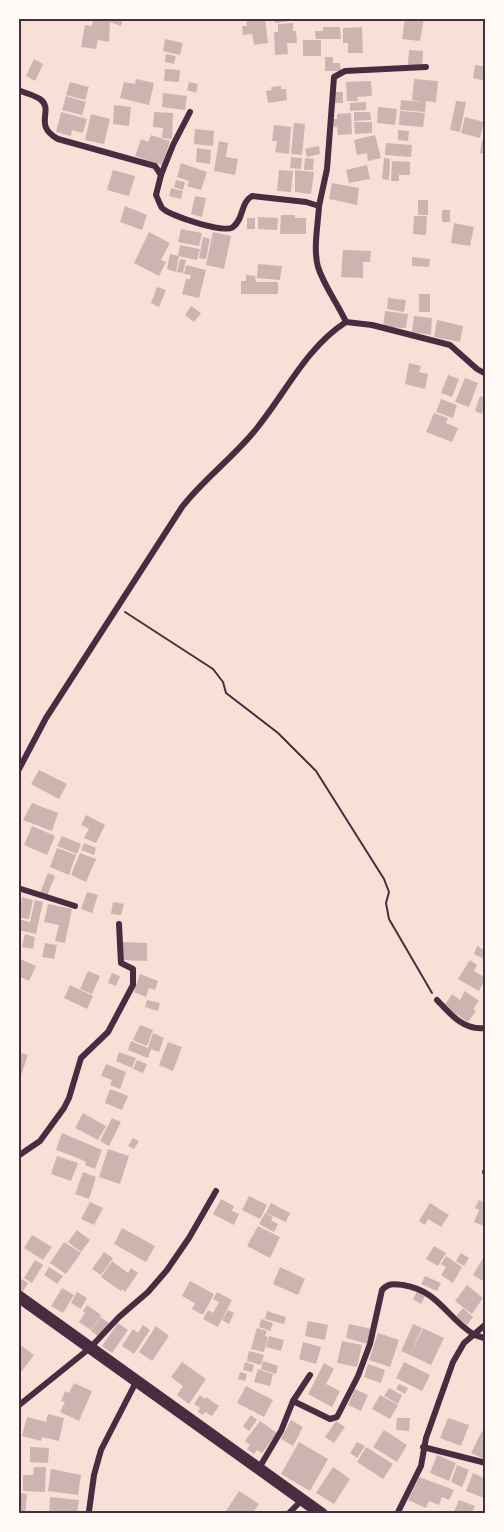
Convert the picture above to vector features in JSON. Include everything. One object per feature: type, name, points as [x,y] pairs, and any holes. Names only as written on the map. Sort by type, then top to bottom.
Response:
[{"type":"highway","points":[[18,1296],[322,1514]]},
{"type":"street","points":[[346,322],[322,278],[316,255],[319,206],[327,169],[334,77],[345,71],[426,67]]},
{"type":"street","points":[[18,90],[42,100],[46,106],[44,124],[48,133],[58,139],[155,166],[161,175]]},
{"type":"street","points":[[190,112],[173,145],[157,187],[156,195],[163,209],[220,230],[228,230],[238,221],[245,200],[252,196],[306,202],[319,206]]},
{"type":"street","points":[[18,771],[46,718],[182,507],[198,487],[250,436],[273,408],[307,358],[325,338],[346,322],[372,325],[450,345],[486,374]]},
{"type":"street","points":[[19,890],[75,906]]},
{"type":"street","points":[[18,1156],[40,1141],[64,1108],[81,1058],[108,1032],[133,985],[133,969],[121,963],[119,957],[119,924]]},
{"type":"street","points":[[437,1000],[454,1018],[466,1026],[475,1029],[486,1028]]},
{"type":"street","points":[[18,1406],[90,1348],[119,1317],[148,1292],[167,1270],[203,1216],[216,1191]]},
{"type":"street","points":[[293,1401],[330,1419],[337,1417],[358,1376],[370,1344],[382,1290],[386,1285],[416,1287],[429,1294],[473,1334],[486,1339]]},
{"type":"street","points":[[397,1514],[421,1466],[423,1447],[453,1362],[464,1343],[486,1324]]},
{"type":"street","points":[[259,1467],[281,1431],[293,1401],[310,1375]]},
{"type":"street","points":[[89,1511],[94,1475],[101,1450],[136,1382]]},
{"type":"street","points":[[423,1447],[486,1463]]},
{"type":"street","points":[[288,1514],[302,1500]]},
{"type":"path","points":[[118,608],[213,669],[223,682],[226,693],[278,733],[316,771],[384,879],[389,892],[386,903],[388,919],[437,1000]]},
{"type":"building","points":[[93,18],[123,18],[121,26],[110,22],[109,42],[98,40],[96,49],[81,47],[85,25],[92,26]]},
{"type":"building","points":[[246,18],[265,18],[268,43],[254,45],[252,34],[243,35],[242,26],[247,26]]},
{"type":"building","points":[[274,18],[291,18],[291,21],[275,23]]},
{"type":"building","points":[[405,18],[424,18],[420,41],[402,39]]},
{"type":"building","points":[[293,23],[297,43],[287,43],[288,54],[275,55],[274,32],[278,32],[278,24]]},
{"type":"building","points":[[323,27],[340,27],[341,39],[316,39],[315,31],[323,31]]},
{"type":"building","points":[[362,27],[363,53],[348,53],[348,43],[343,43],[343,28]]},
{"type":"building","points":[[165,39],[183,43],[180,55],[163,51]]},
{"type":"building","points":[[303,40],[321,40],[321,56],[303,56]]},
{"type":"building","points":[[409,50],[423,51],[422,66],[408,65]]},
{"type":"building","points":[[166,54],[176,56],[174,64],[165,62]]},
{"type":"building","points":[[325,57],[333,57],[333,63],[340,63],[341,71],[325,71]]},
{"type":"building","points":[[34,59],[43,64],[35,81],[26,76]]},
{"type":"building","points":[[475,65],[486,67],[486,81],[473,78]]},
{"type":"building","points":[[165,69],[180,70],[179,82],[164,81]]},
{"type":"building","points":[[136,79],[154,83],[149,105],[120,98],[124,82],[135,84]]},
{"type":"building","points":[[414,79],[438,81],[436,102],[426,101],[425,112],[400,110],[401,100],[422,102],[412,100]]},
{"type":"building","points":[[371,81],[372,96],[357,97],[358,101],[347,101],[346,82]]},
{"type":"building","points":[[70,82],[89,87],[85,100],[66,95]]},
{"type":"building","points":[[189,82],[198,84],[196,93],[187,90]]},
{"type":"building","points":[[281,86],[281,89],[286,89],[287,100],[268,103],[266,91],[272,90],[271,87]]},
{"type":"building","points":[[334,92],[343,92],[343,103],[334,103]]},
{"type":"building","points":[[163,93],[187,96],[185,110],[162,107]]},
{"type":"building","points":[[66,96],[86,102],[82,115],[62,110]]},
{"type":"building","points":[[456,101],[466,102],[460,132],[450,130]]},
{"type":"building","points":[[366,102],[366,110],[350,111],[350,103]]},
{"type":"building","points":[[114,105],[131,107],[129,126],[113,124]]},
{"type":"building","points":[[378,107],[397,109],[395,125],[377,123]]},
{"type":"building","points":[[400,111],[425,113],[423,127],[399,125]]},
{"type":"building","points":[[61,112],[87,119],[83,133],[72,130],[71,136],[56,132]]},
{"type":"building","points":[[154,112],[173,113],[172,139],[162,138],[163,128],[153,127]]},
{"type":"building","points":[[354,112],[370,112],[371,120],[354,121]]},
{"type":"building","points":[[351,113],[352,134],[338,135],[333,119],[337,119],[337,114]]},
{"type":"building","points":[[91,114],[110,119],[104,144],[85,140]]},
{"type":"building","points":[[465,117],[484,122],[480,138],[461,133]]},
{"type":"building","points":[[354,122],[372,122],[372,133],[355,134]]},
{"type":"building","points":[[294,123],[305,124],[302,155],[291,154]]},
{"type":"building","points":[[274,125],[291,127],[289,154],[275,152],[277,141],[272,141]]},
{"type":"building","points":[[195,129],[214,131],[213,146],[194,144]]},
{"type":"building","points":[[398,130],[409,131],[408,141],[398,140]]},
{"type":"building","points":[[151,135],[170,141],[162,165],[135,156],[141,139],[148,142]]},
{"type":"building","points":[[375,135],[381,158],[368,161],[367,153],[357,155],[354,140]]},
{"type":"building","points":[[482,140],[486,141],[486,154],[480,153]]},
{"type":"building","points":[[219,141],[228,143],[226,157],[238,159],[235,175],[214,171]]},
{"type":"building","points":[[386,143],[412,145],[411,157],[385,155]]},
{"type":"building","points":[[319,146],[320,154],[307,157],[305,149]]},
{"type":"building","points":[[197,148],[211,150],[210,164],[196,162]]},
{"type":"building","points":[[291,157],[302,158],[301,169],[290,168]]},
{"type":"building","points":[[305,158],[314,159],[313,170],[304,170]]},
{"type":"building","points":[[384,158],[390,159],[389,180],[382,179]]},
{"type":"building","points":[[392,161],[410,162],[410,175],[399,175],[399,181],[391,181]]},
{"type":"building","points":[[181,163],[207,172],[201,190],[187,186],[189,181],[177,177]]},
{"type":"building","points":[[367,165],[370,179],[349,183],[346,170]]},
{"type":"building","points":[[113,170],[135,176],[129,196],[107,190]]},
{"type":"building","points":[[279,170],[293,171],[291,192],[277,191]]},
{"type":"building","points":[[295,170],[314,172],[311,194],[295,192]]},
{"type":"building","points":[[176,180],[185,182],[183,190],[174,187]]},
{"type":"building","points":[[332,183],[359,188],[357,205],[329,199]]},
{"type":"building","points":[[171,188],[183,191],[181,199],[169,196]]},
{"type":"building","points":[[195,196],[206,198],[202,217],[191,214]]},
{"type":"building","points":[[418,200],[428,200],[428,215],[418,215]]},
{"type":"building","points":[[125,206],[147,215],[142,230],[120,222]]},
{"type":"building","points":[[442,210],[450,210],[450,222],[442,222]]},
{"type":"building","points":[[281,215],[306,218],[306,234],[280,234]]},
{"type":"building","points":[[414,216],[427,216],[426,235],[413,234]]},
{"type":"building","points":[[258,217],[278,218],[277,230],[258,229]]},
{"type":"building","points":[[247,218],[255,218],[255,229],[247,229]]},
{"type":"building","points":[[454,223],[474,227],[470,246],[451,243]]},
{"type":"building","points":[[181,229],[202,233],[199,246],[178,242]]},
{"type":"building","points":[[149,232],[170,243],[161,260],[166,262],[159,276],[134,263]]},
{"type":"building","points":[[213,232],[231,236],[224,269],[206,265]]},
{"type":"building","points":[[203,237],[210,239],[206,259],[199,258]]},
{"type":"building","points":[[180,245],[200,249],[197,260],[178,256]]},
{"type":"building","points":[[343,250],[371,251],[370,262],[363,262],[363,278],[341,277]]},
{"type":"building","points":[[170,254],[179,256],[176,272],[167,269]]},
{"type":"building","points":[[412,257],[430,259],[429,267],[412,266]]},
{"type":"building","points":[[180,259],[186,260],[183,273],[177,272]]},
{"type":"building","points":[[258,264],[282,266],[280,280],[257,278]]},
{"type":"building","points":[[186,265],[206,270],[199,298],[182,294],[186,279],[190,279],[191,275],[184,274]]},
{"type":"building","points":[[246,275],[255,276],[256,282],[278,282],[278,294],[241,294],[241,281],[246,281]]},
{"type":"building","points":[[157,287],[166,290],[159,307],[151,303]]},
{"type":"building","points":[[419,294],[430,294],[430,312],[419,312]]},
{"type":"building","points":[[388,298],[406,300],[404,312],[387,309]]},
{"type":"building","points":[[191,306],[201,313],[194,322],[185,315]]},
{"type":"building","points":[[385,311],[408,314],[406,328],[383,327]]},
{"type":"building","points":[[414,316],[432,318],[431,335],[412,332]]},
{"type":"building","points":[[437,320],[463,326],[460,342],[434,337]]},
{"type":"building","points":[[409,363],[421,366],[419,372],[428,374],[425,389],[405,384]]},
{"type":"building","points":[[448,375],[459,379],[452,397],[441,393]]},
{"type":"building","points":[[465,378],[478,383],[469,407],[455,402]]},
{"type":"building","points":[[480,396],[486,398],[482,414],[475,411]]},
{"type":"building","points":[[441,399],[457,405],[453,418],[436,412]]},
{"type":"building","points":[[434,413],[448,418],[446,423],[458,428],[452,442],[426,432]]},
{"type":"building","points":[[39,770],[67,784],[59,799],[31,784]]},
{"type":"building","points":[[32,803],[58,813],[52,831],[23,820]]},
{"type":"building","points":[[86,815],[105,825],[96,843],[84,838],[89,829],[81,825]]},
{"type":"building","points":[[32,826],[55,836],[47,855],[24,845]]},
{"type":"building","points":[[62,836],[81,844],[77,854],[57,846]]},
{"type":"building","points":[[84,843],[96,848],[94,855],[81,850]]},
{"type":"building","points":[[57,848],[76,855],[69,875],[50,867]]},
{"type":"building","points":[[80,853],[96,859],[86,882],[71,875]]},
{"type":"building","points":[[48,873],[55,876],[47,896],[40,893]]},
{"type":"building","points":[[87,892],[98,895],[92,913],[81,909]]},
{"type":"building","points":[[22,897],[33,900],[29,919],[18,917]]},
{"type":"building","points":[[35,900],[43,902],[36,934],[18,930],[18,919],[30,922]]},
{"type":"building","points":[[113,902],[124,904],[121,915],[111,914]]},
{"type":"building","points":[[48,904],[72,909],[65,943],[55,941],[59,925],[44,922]]},
{"type":"building","points":[[25,934],[35,937],[33,949],[22,947]]},
{"type":"building","points":[[122,942],[147,943],[147,961],[122,960]]},
{"type":"building","points":[[45,943],[57,945],[54,959],[42,957]]},
{"type":"building","points":[[477,946],[486,951],[484,959],[474,954]]},
{"type":"building","points":[[18,958],[36,966],[29,981],[18,976]]},
{"type":"building","points":[[470,960],[477,965],[474,971],[486,978],[479,991],[458,979]]},
{"type":"building","points":[[88,971],[100,976],[92,994],[80,989]]},
{"type":"building","points":[[112,973],[120,976],[116,986],[108,983]]},
{"type":"building","points":[[140,974],[158,981],[155,990],[149,988],[146,997],[134,992]]},
{"type":"building","points":[[70,985],[93,996],[87,1009],[64,998]]},
{"type":"building","points":[[465,991],[479,1001],[473,1009],[476,1011],[468,1022],[444,1006],[452,994],[460,1000]]},
{"type":"building","points":[[147,1000],[160,1003],[158,1011],[145,1007]]},
{"type":"building","points":[[140,1025],[153,1030],[147,1046],[133,1040]]},
{"type":"building","points":[[153,1033],[164,1038],[159,1052],[151,1049],[148,1058],[128,1050],[131,1041],[148,1048]]},
{"type":"building","points":[[168,1042],[182,1047],[173,1071],[159,1065]]},
{"type":"building","points":[[18,1052],[28,1055],[18,1084]]},
{"type":"building","points":[[119,1052],[136,1058],[132,1068],[116,1061]]},
{"type":"building","points":[[137,1060],[147,1064],[143,1073],[133,1069]]},
{"type":"building","points":[[106,1064],[126,1072],[120,1089],[110,1085],[112,1080],[101,1076]]},
{"type":"building","points":[[110,1089],[128,1096],[122,1110],[105,1103]]},
{"type":"building","points":[[83,1113],[106,1126],[98,1140],[75,1128]]},
{"type":"building","points":[[112,1118],[121,1122],[109,1146],[100,1141]]},
{"type":"building","points":[[62,1133],[102,1150],[95,1169],[85,1165],[86,1162],[78,1158],[56,1150]]},
{"type":"building","points":[[133,1138],[139,1141],[134,1149],[128,1146]]},
{"type":"building","points":[[108,1149],[129,1156],[120,1184],[99,1177]]},
{"type":"building","points":[[57,1156],[78,1163],[71,1181],[51,1174]]},
{"type":"building","points":[[83,1172],[96,1177],[89,1199],[75,1194]]},
{"type":"building","points":[[249,1196],[267,1205],[260,1219],[242,1210]]},
{"type":"building","points":[[221,1199],[234,1206],[232,1211],[239,1214],[234,1225],[213,1214]]},
{"type":"building","points":[[479,1200],[486,1203],[486,1227],[474,1222],[479,1210],[475,1208]]},
{"type":"building","points":[[90,1202],[103,1208],[94,1225],[81,1219]]},
{"type":"building","points":[[271,1203],[290,1213],[286,1222],[266,1213]]},
{"type":"building","points":[[430,1203],[449,1215],[441,1227],[428,1219],[425,1225],[419,1221]]},
{"type":"building","points":[[265,1213],[273,1217],[271,1220],[278,1224],[274,1232],[259,1224]]},
{"type":"building","points":[[258,1226],[280,1237],[270,1258],[247,1246]]},
{"type":"building","points":[[122,1228],[155,1246],[146,1262],[114,1244]]},
{"type":"building","points":[[77,1230],[90,1240],[81,1252],[68,1242]]},
{"type":"building","points":[[32,1235],[52,1247],[43,1260],[24,1248]]},
{"type":"building","points":[[64,1242],[81,1253],[66,1274],[50,1263]]},
{"type":"building","points":[[434,1246],[446,1253],[438,1266],[426,1259]]},
{"type":"building","points":[[104,1252],[113,1258],[101,1275],[92,1269]]},
{"type":"building","points":[[461,1253],[469,1258],[464,1266],[456,1261]]},
{"type":"building","points":[[446,1256],[462,1267],[453,1283],[441,1275],[446,1267],[441,1264]]},
{"type":"building","points":[[483,1258],[486,1260],[486,1278],[483,1281],[473,1275]]},
{"type":"building","points":[[35,1260],[43,1265],[32,1283],[24,1278]]},
{"type":"building","points":[[112,1261],[128,1273],[131,1268],[138,1273],[125,1292],[101,1277]]},
{"type":"building","points":[[49,1267],[63,1276],[57,1284],[44,1275]]},
{"type":"building","points":[[280,1267],[305,1279],[298,1295],[273,1284]]},
{"type":"building","points":[[425,1276],[441,1283],[437,1291],[421,1284]]},
{"type":"building","points":[[22,1279],[28,1283],[22,1293],[18,1290],[18,1285]]},
{"type":"building","points":[[190,1281],[214,1294],[203,1315],[192,1309],[195,1303],[182,1296]]},
{"type":"building","points":[[467,1285],[483,1298],[472,1314],[455,1301]]},
{"type":"building","points":[[62,1288],[74,1295],[63,1313],[51,1306]]},
{"type":"building","points":[[417,1291],[425,1296],[421,1304],[413,1299]]},
{"type":"building","points":[[77,1292],[87,1298],[81,1309],[71,1303]]},
{"type":"building","points":[[217,1292],[232,1300],[218,1327],[203,1319],[208,1310],[213,1313],[219,1302],[213,1299]]},
{"type":"building","points":[[87,1305],[101,1315],[91,1330],[79,1322]]},
{"type":"building","points":[[463,1308],[473,1317],[467,1325],[456,1316]]},
{"type":"building","points":[[228,1310],[234,1313],[229,1324],[222,1320]]},
{"type":"building","points":[[267,1311],[286,1317],[284,1324],[265,1319]]},
{"type":"building","points":[[100,1317],[109,1323],[99,1337],[91,1331]]},
{"type":"building","points":[[261,1319],[273,1323],[270,1331],[259,1327]]},
{"type":"building","points":[[308,1321],[328,1325],[325,1340],[305,1336]]},
{"type":"building","points":[[118,1323],[128,1330],[112,1353],[102,1346]]},
{"type":"building","points":[[349,1324],[372,1329],[368,1344],[346,1338]]},
{"type":"building","points":[[413,1324],[422,1328],[410,1355],[401,1351]]},
{"type":"building","points":[[143,1325],[150,1330],[134,1354],[122,1346],[133,1329],[138,1333]]},
{"type":"building","points":[[156,1326],[169,1336],[152,1361],[139,1352]]},
{"type":"building","points":[[257,1328],[267,1331],[265,1336],[268,1337],[264,1352],[251,1349]]},
{"type":"building","points":[[423,1328],[444,1338],[431,1365],[410,1355]]},
{"type":"building","points":[[378,1333],[399,1340],[390,1367],[369,1360]]},
{"type":"building","points":[[269,1336],[284,1340],[281,1351],[266,1347]]},
{"type":"building","points":[[342,1341],[362,1345],[357,1367],[337,1363]]},
{"type":"building","points":[[303,1342],[321,1347],[316,1364],[299,1359]]},
{"type":"building","points":[[22,1346],[34,1355],[18,1376],[18,1348]]},
{"type":"building","points":[[249,1351],[264,1355],[261,1365],[247,1361]]},
{"type":"building","points":[[263,1361],[278,1366],[276,1374],[261,1369]]},
{"type":"building","points":[[182,1362],[206,1379],[189,1404],[177,1395],[183,1386],[171,1377]]},
{"type":"building","points":[[245,1362],[254,1365],[252,1372],[243,1370]]},
{"type":"building","points":[[404,1362],[430,1375],[422,1391],[396,1378]]},
{"type":"building","points":[[324,1363],[334,1369],[326,1384],[340,1391],[332,1407],[308,1394]]},
{"type":"building","points":[[368,1364],[385,1370],[381,1383],[364,1377]]},
{"type":"building","points":[[258,1369],[273,1374],[270,1386],[254,1382]]},
{"type":"building","points":[[240,1372],[247,1374],[245,1381],[238,1379]]},
{"type":"building","points":[[74,1383],[92,1391],[79,1421],[60,1412],[65,1402],[61,1401],[65,1391],[69,1393]]},
{"type":"building","points":[[399,1384],[408,1388],[405,1394],[396,1389]]},
{"type":"building","points":[[246,1386],[273,1400],[264,1417],[237,1403]]},
{"type":"building","points":[[389,1388],[402,1395],[398,1404],[384,1396]]},
{"type":"building","points":[[355,1389],[368,1395],[361,1411],[348,1405]]},
{"type":"building","points":[[200,1395],[219,1406],[212,1416],[205,1412],[203,1415],[198,1412],[200,1408],[194,1404]]},
{"type":"building","points":[[380,1395],[398,1405],[390,1419],[372,1409]]},
{"type":"building","points":[[48,1414],[64,1418],[59,1441],[42,1437],[41,1441],[22,1436],[27,1417],[46,1422]]},
{"type":"building","points":[[251,1415],[257,1420],[249,1431],[243,1426]]},
{"type":"building","points":[[397,1418],[410,1418],[409,1431],[396,1430]]},
{"type":"building","points":[[448,1418],[469,1425],[461,1446],[440,1438]]},
{"type":"building","points":[[291,1420],[303,1427],[293,1446],[281,1439]]},
{"type":"building","points":[[260,1421],[277,1433],[262,1453],[257,1450],[254,1454],[247,1449],[250,1445],[245,1441]]},
{"type":"building","points":[[336,1421],[345,1427],[334,1443],[325,1437]]},
{"type":"building","points":[[384,1430],[407,1445],[397,1462],[373,1447]]},
{"type":"building","points":[[482,1431],[486,1433],[486,1460],[471,1453]]},
{"type":"building","points":[[299,1442],[328,1459],[310,1491],[281,1474]]},
{"type":"building","points":[[357,1442],[365,1446],[357,1458],[350,1453]]},
{"type":"building","points":[[30,1447],[49,1448],[48,1463],[30,1462]]},
{"type":"building","points":[[366,1447],[393,1464],[383,1479],[357,1462]]},
{"type":"building","points":[[437,1455],[456,1463],[449,1481],[430,1473]]},
{"type":"building","points":[[457,1465],[469,1470],[462,1487],[451,1482]]},
{"type":"building","points":[[34,1467],[46,1467],[45,1492],[23,1491],[23,1475],[33,1475]]},
{"type":"building","points":[[333,1467],[350,1479],[334,1504],[316,1493]]},
{"type":"building","points":[[51,1469],[81,1475],[78,1495],[48,1491]]},
{"type":"building","points":[[473,1473],[486,1479],[484,1498],[466,1491]]},
{"type":"building","points":[[419,1477],[454,1490],[449,1500],[442,1497],[439,1505],[429,1501],[426,1508],[408,1500]]},
{"type":"building","points":[[239,1491],[259,1504],[252,1514],[224,1514]]},
{"type":"building","points":[[18,1493],[27,1494],[25,1514],[18,1514]]},
{"type":"building","points":[[50,1497],[79,1500],[77,1514],[49,1513]]},
{"type":"building","points":[[459,1500],[475,1506],[471,1514],[453,1514]]}]
